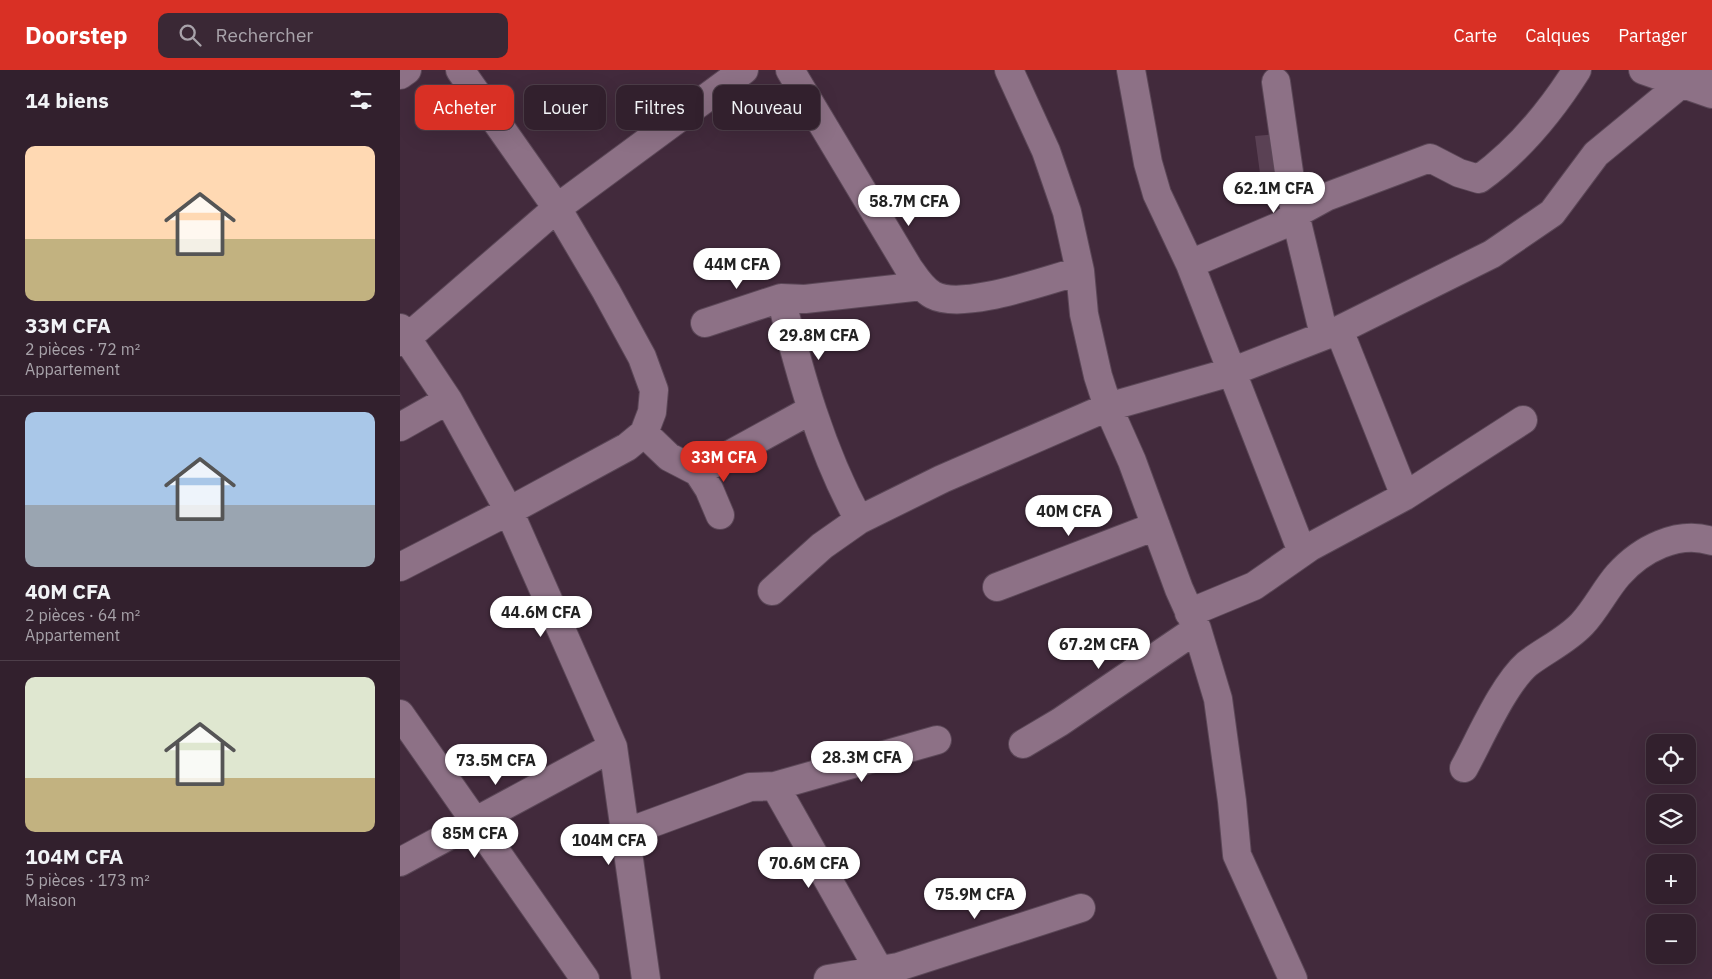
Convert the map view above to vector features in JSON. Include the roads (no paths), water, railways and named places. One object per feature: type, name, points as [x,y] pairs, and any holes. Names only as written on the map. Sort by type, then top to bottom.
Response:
[{"type":"street","points":[[400,75],[407,70]]},
{"type":"street","points":[[400,567],[509,512],[627,447],[644,433],[652,412],[654,390],[642,357],[606,291],[557,208],[460,70]]},
{"type":"street","points":[[646,979],[613,747],[509,512],[448,400],[402,336],[557,208],[744,70]]},
{"type":"street","points":[[790,70],[908,267],[922,286],[934,296],[954,300],[974,299],[1080,272]]},
{"type":"street","points":[[1008,70],[1046,151],[1058,182],[1067,212],[1080,272],[1084,314],[1098,376],[1108,407],[1132,461],[1193,621],[1218,699],[1229,776],[1237,855],[1294,979]]},
{"type":"street","points":[[1131,70],[1148,163],[1157,194],[1190,264],[1302,552]]},
{"type":"street","points":[[1190,264],[1282,225],[1295,214],[1326,197],[1430,158],[1459,173],[1479,179],[1504,161],[1562,93],[1577,70]]},
{"type":"street","points":[[1643,70],[1712,94]]},
{"type":"street","points":[[772,591],[822,546],[859,520],[942,479],[1108,407],[1232,372],[1332,332],[1492,254],[1552,213],[1596,154],[1681,84],[1704,70]]},
{"type":"street","points":[[1276,82],[1295,214],[1332,332],[1405,496]]},
{"type":"street","points":[[706,323],[781,298],[805,299],[922,286]]},
{"type":"street","points":[[781,298],[811,410],[830,462],[859,520]]},
{"type":"street","points":[[400,427],[448,400]]},
{"type":"street","points":[[698,472],[811,410]]},
{"type":"street","points":[[1024,744],[1060,722],[1193,621],[1254,586],[1302,552],[1405,496],[1523,420]]},
{"type":"street","points":[[644,433],[669,457],[698,472],[709,488],[720,515]]},
{"type":"street","points":[[997,587],[1156,526]]},
{"type":"street","points":[[1464,768],[1512,682],[1527,665],[1561,644],[1583,624],[1618,575],[1640,554],[1662,543],[1697,536],[1712,541]]},
{"type":"street","points":[[400,714],[585,979]]},
{"type":"street","points":[[625,833],[750,787],[775,786],[937,740]]},
{"type":"street","points":[[400,862],[613,747]]},
{"type":"street","points":[[775,786],[879,970]]},
{"type":"street","points":[[828,979],[898,967],[1081,908]]}]
